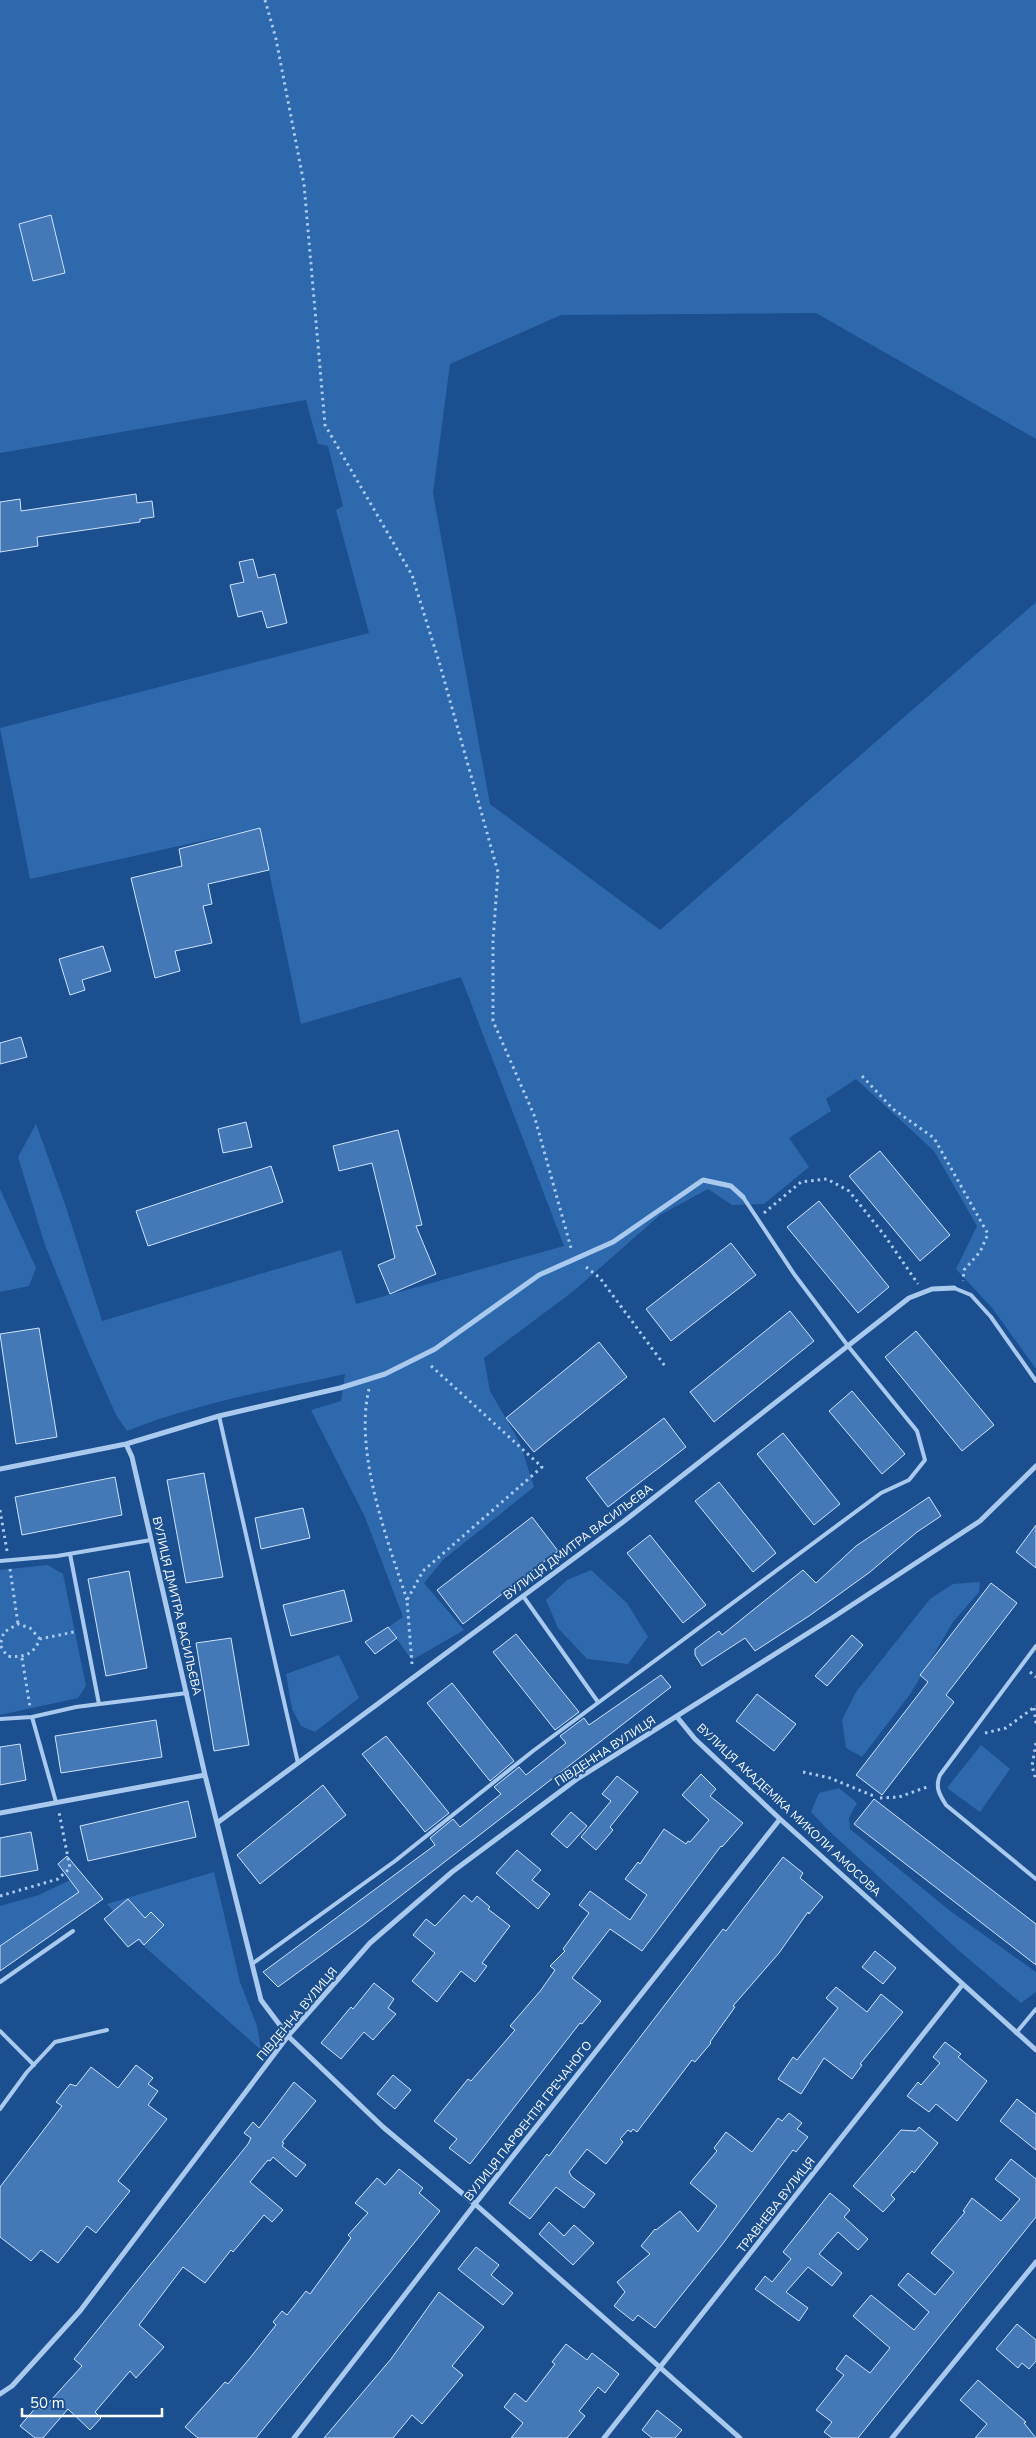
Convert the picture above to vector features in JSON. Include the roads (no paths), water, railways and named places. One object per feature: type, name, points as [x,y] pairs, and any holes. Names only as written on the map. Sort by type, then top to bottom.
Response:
[{"type":"street","points":[[0,1469],[126,1444],[219,1416],[340,1388],[372,1378],[435,1349],[539,1275],[613,1242],[703,1180],[731,1186],[743,1197]]},
{"type":"street","name":"ВУЛИЦЯ ДМИТРА ВАСИЛЬЄВА","points":[[217,1823],[623,1522],[909,1298],[932,1289],[954,1288]]},
{"type":"street","name":"ВУЛИЦЯ ДМИТРА ВАСИЛЬЄВА","points":[[126,1444],[132,1457],[205,1775],[261,2000],[288,2036],[384,2127],[475,2204],[740,2438]]},
{"type":"street","name":"ВУЛИЦЯ АКАДЕМІКА МИКОЛИ АМОСОВА","points":[[1036,1466],[980,1521],[677,1717],[695,1740],[780,1819],[1036,2050]]},
{"type":"street","name":"ПІВДЕННА ВУЛИЦЯ","points":[[0,2394],[12,2386],[80,2311],[288,2036],[370,1943],[452,1872],[577,1779],[677,1717]]},
{"type":"street","points":[[0,1813],[205,1775]]},
{"type":"street","name":"ВУЛИЦЯ ПАРФЕНТІЯ ГРЕЧАНОГО","points":[[294,2438],[475,2204],[780,1819]]},
{"type":"street","name":"ТРАВНЕВА ВУЛИЦЯ","points":[[604,2438],[962,1984]]},
{"type":"street","points":[[892,2438],[1036,2262]]},
{"type":"lane","points":[[252,1964],[395,1861],[598,1702],[735,1604],[881,1493],[909,1480],[925,1460],[917,1431],[848,1346],[794,1274],[743,1197]]},
{"type":"lane","points":[[954,1288],[971,1295],[991,1317],[1036,1381]]},
{"type":"lane","points":[[219,1416],[298,1763]]},
{"type":"lane","points":[[0,1561],[70,1554],[151,1540]]},
{"type":"lane","points":[[70,1554],[99,1704]]},
{"type":"lane","points":[[523,1596],[598,1702]]},
{"type":"lane","points":[[1036,1646],[940,1775],[937,1783],[938,1793],[946,1805],[1036,1880]]},
{"type":"lane","points":[[0,1720],[32,1717],[99,1704],[187,1693]]},
{"type":"lane","points":[[32,1717],[56,1802]]},
{"type":"lane","points":[[0,1982],[73,1931]]},
{"type":"lane","points":[[1016,2033],[1036,2009]]},
{"type":"lane","points":[[0,2109],[34,2065],[55,2042],[107,2030]]},
{"type":"lane","points":[[0,2031],[34,2065]]}]
